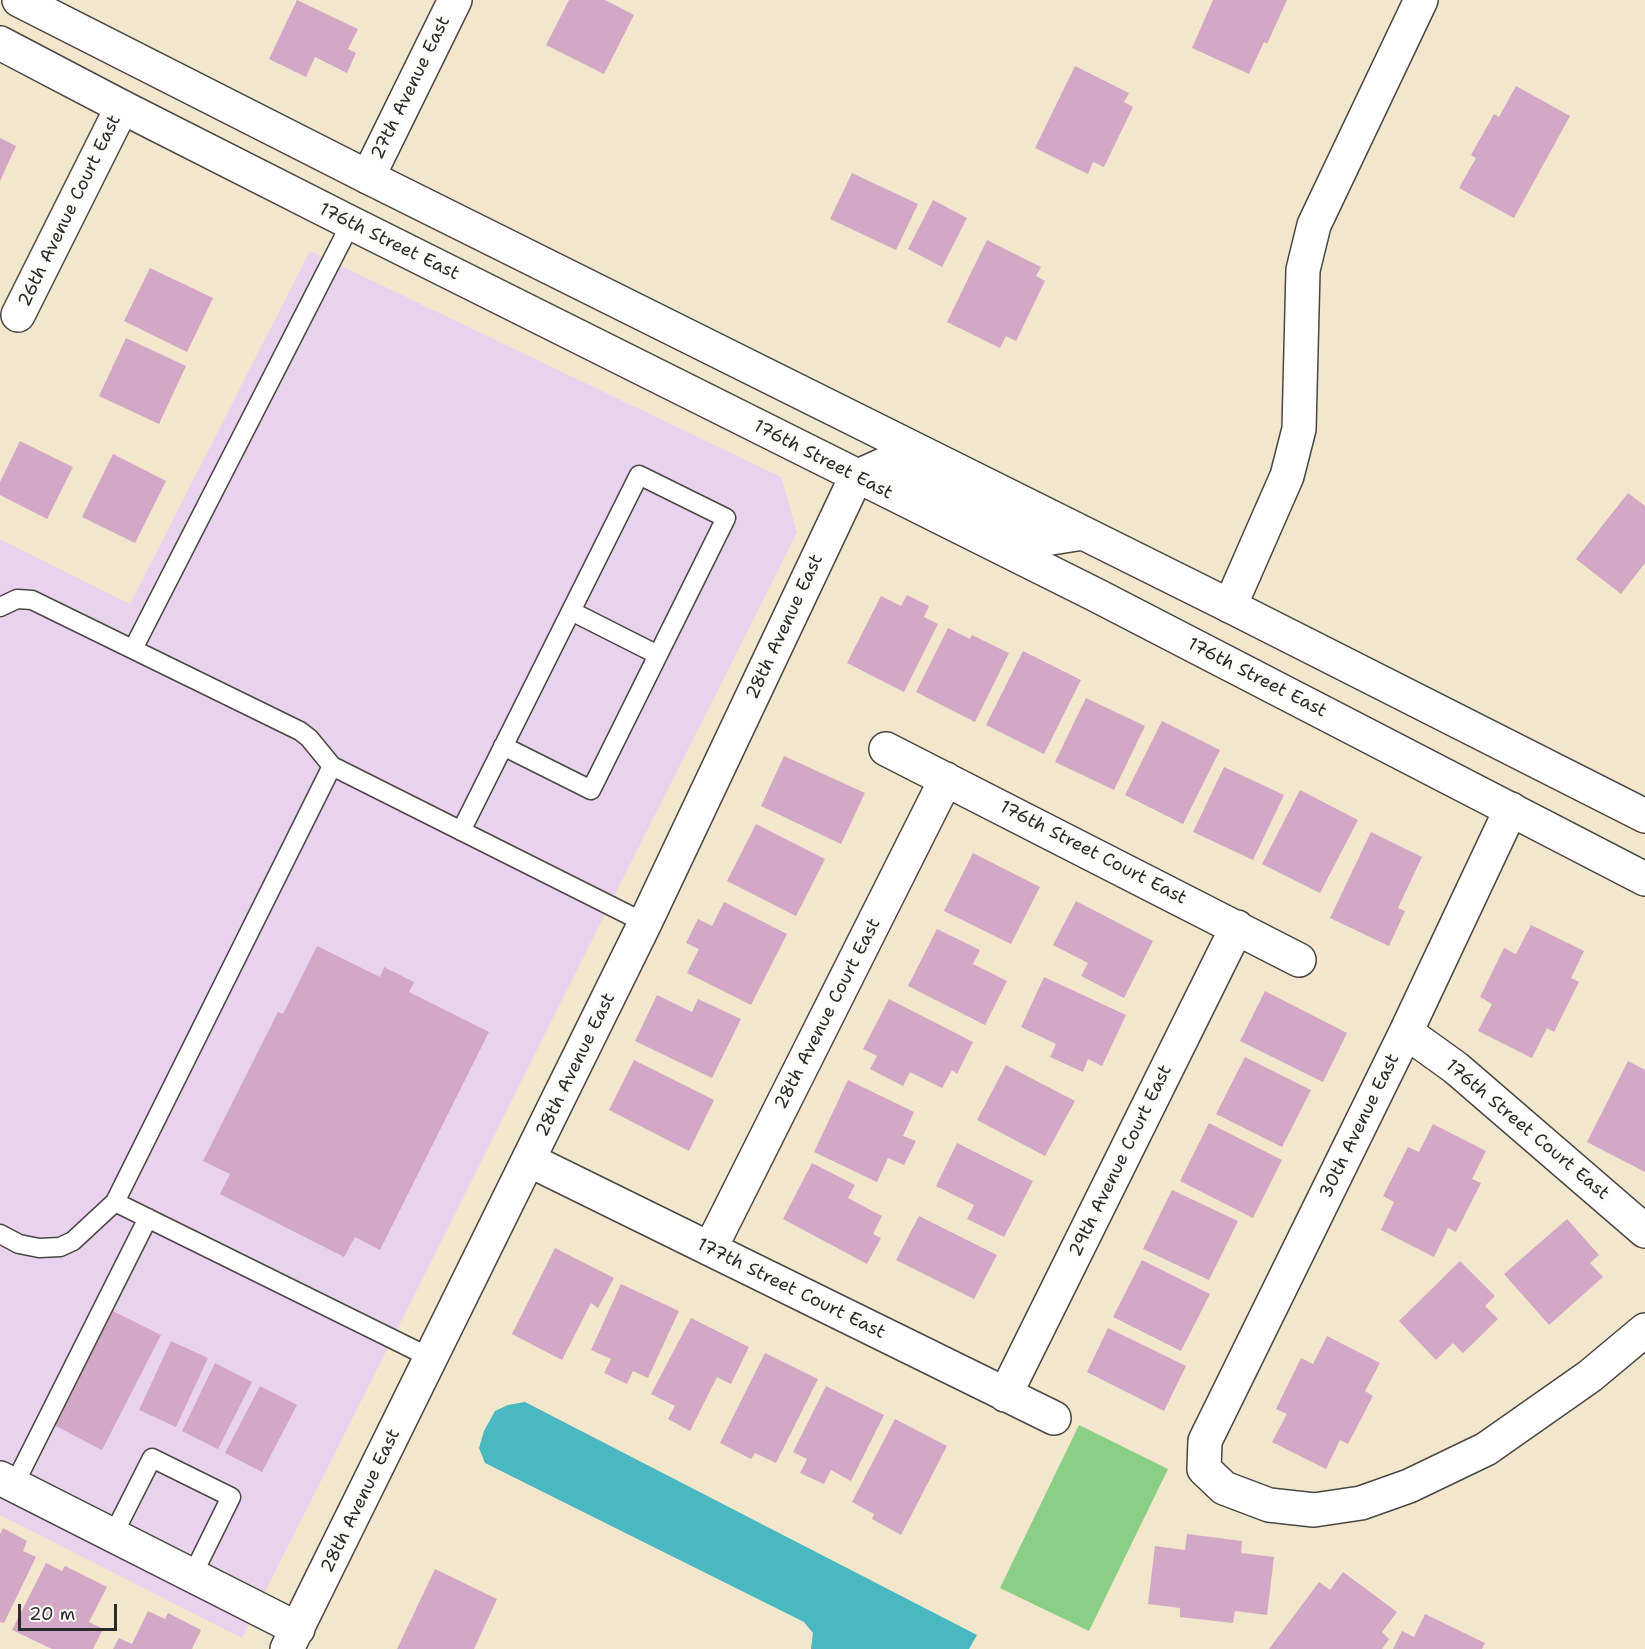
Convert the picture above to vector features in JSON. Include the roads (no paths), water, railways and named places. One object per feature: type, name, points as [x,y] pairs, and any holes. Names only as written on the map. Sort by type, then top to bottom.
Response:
[{"type":"street","points":[[19,0],[1645,816]]},
{"type":"street","name":"27th Avenue East","points":[[368,177],[455,0]]},
{"type":"street","points":[[1230,606],[1287,476],[1299,429],[1303,270],[1314,225],[1421,0]]},
{"type":"street","name":"176th Street East","points":[[0,43],[351,223],[1096,595],[1645,879]]},
{"type":"street","name":"26th Avenue Court East","points":[[18,315],[122,107]]},
{"type":"street","points":[[856,477],[885,464],[1039,540],[1083,533]]},
{"type":"street","name":"28th Avenue East","points":[[292,1639],[645,923],[856,477]]},
{"type":"street","name":"176th Street Court East","points":[[886,749],[1299,960]]},
{"type":"street","name":"28th Avenue Court East","points":[[710,1249],[946,778]]},
{"type":"street","name":"30th Avenue East","points":[[1511,809],[1406,1032],[1205,1441],[1204,1469],[1224,1488],[1269,1505],[1314,1510],[1361,1503],[1410,1486],[1486,1449],[1590,1376],[1645,1330]]},
{"type":"street","name":"29th Avenue Court East","points":[[1005,1395],[1237,927]]},
{"type":"street","name":"176th Street Court East","points":[[1406,1032],[1455,1068],[1645,1231]]},
{"type":"street","name":"177th Street Court East","points":[[529,1160],[1054,1418]]},
{"type":"street","points":[[7,1481],[192,1576],[292,1639]]},
{"type":"lane","points":[[133,649],[351,223]]},
{"type":"lane","points":[[461,831],[503,746],[639,474],[726,518],[591,790],[503,746]]},
{"type":"lane","points":[[0,607],[17,599],[32,600],[133,649],[300,731],[309,738],[332,766],[645,923]]},
{"type":"lane","points":[[571,611],[658,655]]},
{"type":"lane","points":[[0,1234],[19,1244],[39,1248],[60,1246],[73,1241],[115,1202],[332,766]]},
{"type":"lane","points":[[115,1202],[431,1358]]},
{"type":"lane","points":[[7,1481],[148,1218]]},
{"type":"lane","points":[[113,1535],[152,1458],[231,1497],[192,1576]]},
{"type":"water","points":[[525,1402],[977,1635],[969,1649],[811,1649],[813,1633],[804,1622],[485,1463],[479,1448],[484,1431],[495,1411],[508,1405]]}]
